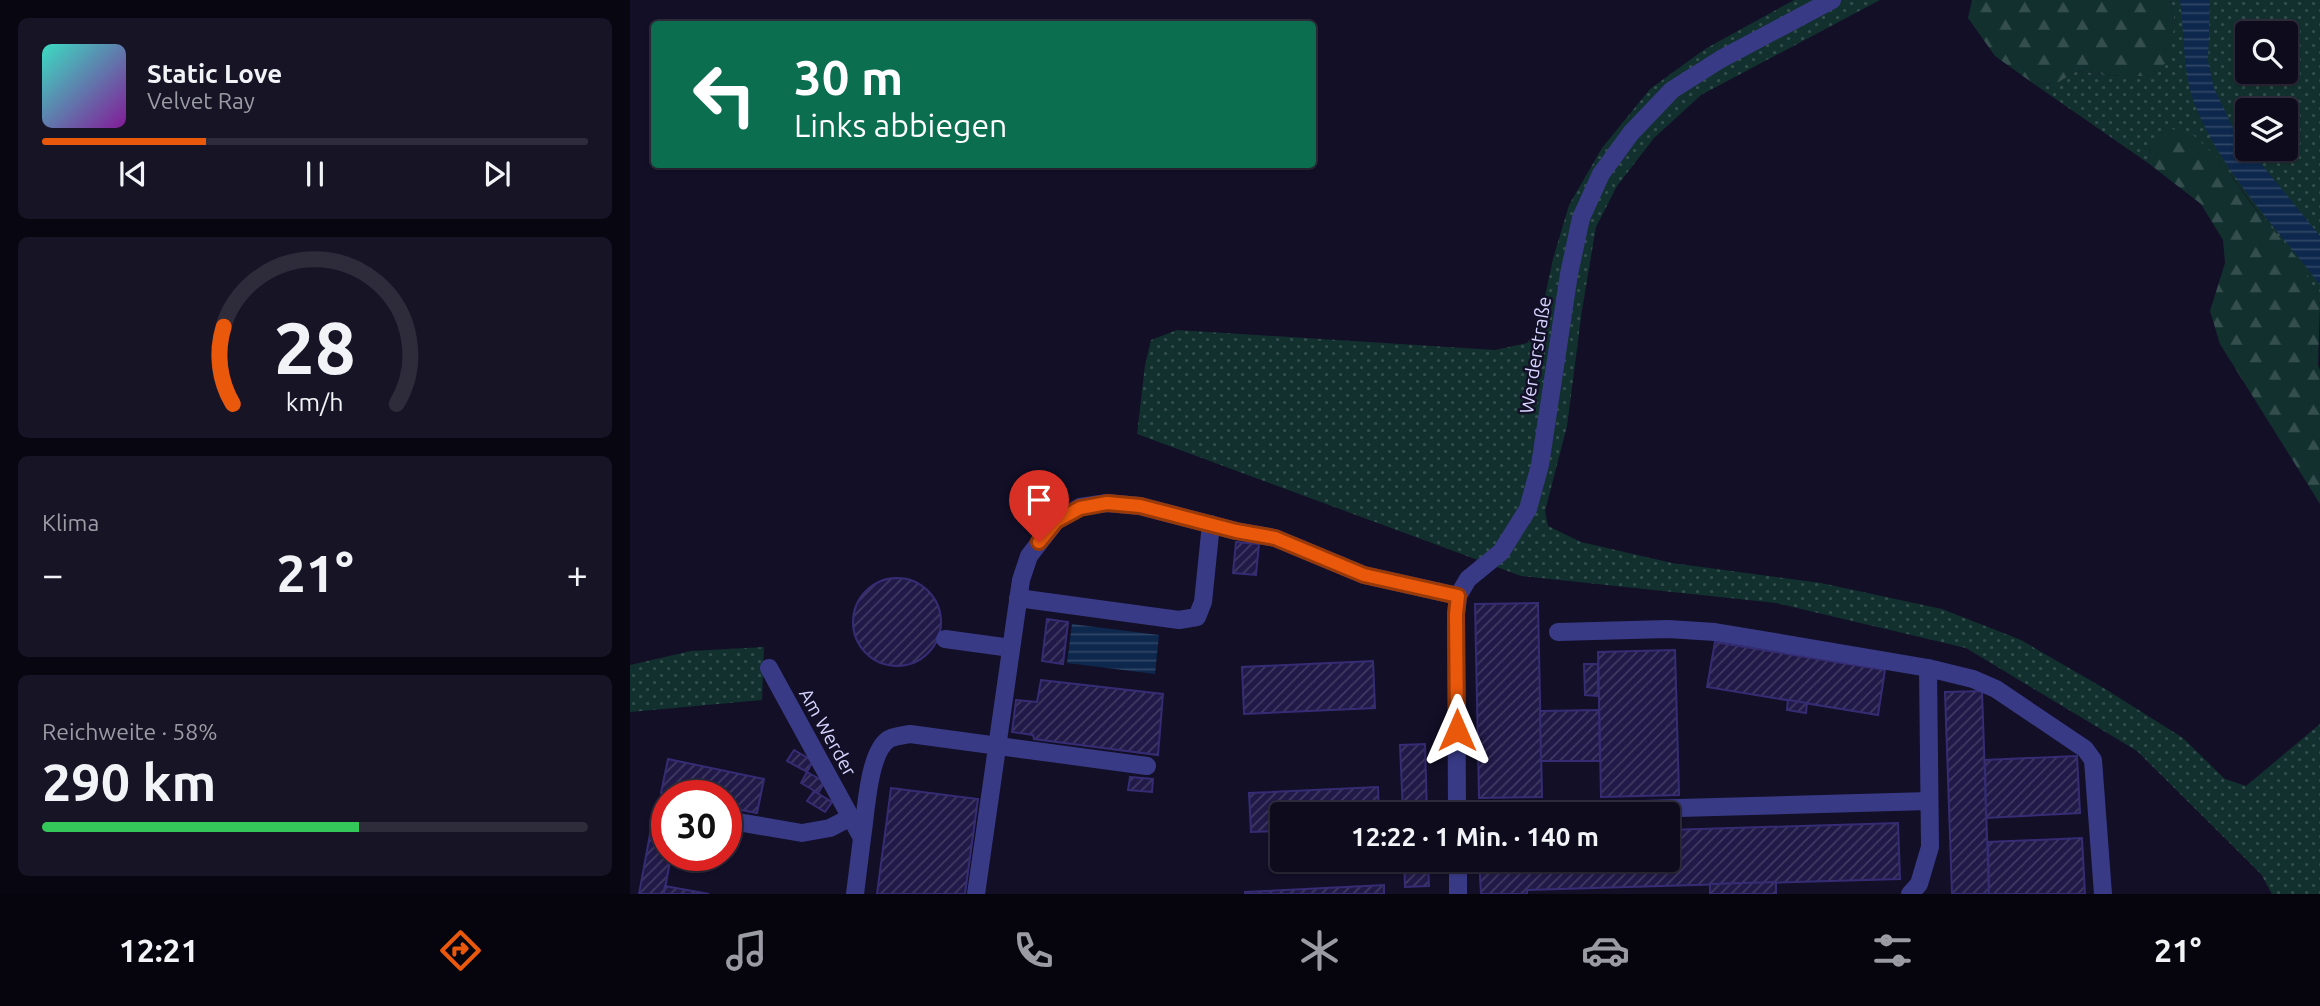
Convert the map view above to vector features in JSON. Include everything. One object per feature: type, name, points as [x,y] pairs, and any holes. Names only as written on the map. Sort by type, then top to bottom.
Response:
[{"type":"street","name":"Werderstraße","points":[[1458,596],[1468,579],[1502,552],[1528,509],[1540,465],[1569,274],[1581,218],[1601,174],[1631,133],[1672,90],[1721,59],[1832,0]]},
{"type":"street","points":[[976,894],[1021,580],[1029,556],[1056,521],[1080,508],[1107,503],[1140,506],[1275,538],[1364,575],[1458,596],[1457,802]]},
{"type":"street","points":[[1018,598],[1178,620],[1196,617],[1203,602],[1211,524]]},
{"type":"street","points":[[1558,632],[1668,629],[1715,632],[1928,668],[1973,679],[1996,689],[2085,749],[2093,760],[2104,894]]},
{"type":"street","points":[[945,639],[1011,648]]},
{"type":"street","name":"Am Werder","points":[[769,668],[862,838]]},
{"type":"street","points":[[1910,894],[1919,884],[1930,847],[1928,668]]},
{"type":"street","points":[[855,894],[874,764],[879,748],[891,738],[910,734],[1147,766]]},
{"type":"street","points":[[1680,808],[1929,801]]},
{"type":"street","points":[[742,823],[802,833],[830,828],[851,817]]},
{"type":"street","points":[[1458,872],[1458,894]]},
{"type":"green space","points":[[1794,0],[1880,0],[1701,95],[1654,138],[1617,186],[1596,227],[1567,426],[1545,511],[1548,526],[1581,542],[1672,563],[1821,583],[1942,609],[2021,640],[2107,690],[2183,738],[2225,779],[2246,786],[2320,724],[2320,894],[2272,894],[2261,874],[2137,751],[1966,648],[1776,603],[1521,576],[1137,434],[1145,365],[1151,340],[1177,330],[1495,350],[1527,343],[1538,328],[1553,259],[1569,205],[1602,148],[1650,89],[1705,49]]},
{"type":"green space","points":[[1972,0],[2170,0],[2175,22],[2169,60],[2151,76],[2077,71],[2057,83],[2034,84],[1995,56],[1968,18]]},
{"type":"green space","points":[[2170,0],[2320,0],[2320,304],[2300,263],[2222,162],[2150,146],[2148,163],[2034,84],[2057,83],[2077,71],[2120,76],[2175,22]]},
{"type":"green space","points":[[2172,129],[2191,133],[2222,162],[2249,201],[2301,263],[2320,304],[2320,504],[2220,344],[2210,311],[2225,263],[2223,240],[2201,204],[2148,163],[2150,146]]},
{"type":"green space","points":[[764,647],[762,700],[630,712],[630,665],[691,651]]},
{"type":"water","points":[[2180,0],[2210,0],[2208,61],[2214,88],[2235,132],[2235,161],[2259,161],[2320,236],[2320,285],[2253,201],[2222,157],[2192,97]]},
{"type":"water","points":[[1072,624],[1159,635],[1155,674],[1067,663]]},
{"type":"building","points":[[1236,542],[1259,544],[1256,575],[1233,573]]},
{"type":"building","points":[[897,578],[922,585],[934,597],[941,622],[934,647],[922,659],[897,666],[872,659],[860,647],[853,622],[860,597],[872,585]]},
{"type":"building","points":[[1538,603],[1542,797],[1479,798],[1475,604]]},
{"type":"building","points":[[1047,619],[1068,622],[1063,664],[1042,661]]},
{"type":"building","points":[[1715,642],[1885,670],[1878,715],[1707,687]]},
{"type":"building","points":[[1675,650],[1679,795],[1601,797],[1598,652]]},
{"type":"building","points":[[1373,661],[1375,708],[1244,714],[1242,667]]},
{"type":"building","points":[[1584,664],[1598,664],[1598,696],[1585,695]]},
{"type":"building","points":[[1041,680],[1163,694],[1158,755],[1034,739],[1033,735],[1012,732],[1016,700],[1037,702]]},
{"type":"building","points":[[1982,691],[1989,894],[1952,894],[1945,692]]},
{"type":"building","points":[[1788,700],[1807,703],[1806,713],[1787,710]]},
{"type":"building","points":[[1599,710],[1600,761],[1541,761],[1540,711]]},
{"type":"building","points":[[1425,744],[1427,802],[1402,802],[1400,745]]},
{"type":"building","points":[[794,750],[813,761],[807,772],[787,761]]},
{"type":"building","points":[[2077,756],[2080,813],[1986,818],[1985,760]]},
{"type":"building","points":[[668,759],[764,779],[757,813],[742,810],[742,780],[664,780]]},
{"type":"building","points":[[807,772],[825,782],[818,793],[801,783]]},
{"type":"building","points":[[1130,777],[1153,779],[1152,792],[1128,790]]},
{"type":"building","points":[[1378,787],[1379,802],[1270,802],[1270,831],[1251,832],[1249,793]]},
{"type":"building","points":[[891,788],[978,799],[965,894],[877,894]]},
{"type":"building","points":[[814,791],[832,802],[825,812],[807,801]]},
{"type":"building","points":[[1898,823],[1900,879],[1527,890],[1527,894],[1481,894],[1480,872],[1680,872],[1680,830]]},
{"type":"building","points":[[651,829],[651,871],[668,871],[664,894],[639,894]]},
{"type":"building","points":[[2082,838],[2085,894],[1989,894],[1988,842]]},
{"type":"building","points":[[1404,872],[1428,872],[1429,886],[1405,887]]},
{"type":"building","points":[[1776,882],[1776,894],[1710,894],[1710,884]]},
{"type":"building","points":[[1384,885],[1384,894],[1245,894],[1245,892]]},
{"type":"building","points":[[665,886],[709,894],[664,894]]},
{"type":"route","points":[[1039,542],[1056,521],[1080,508],[1107,503],[1140,506],[1236,531],[1275,538],[1364,575],[1458,596],[1457,730]]}]
